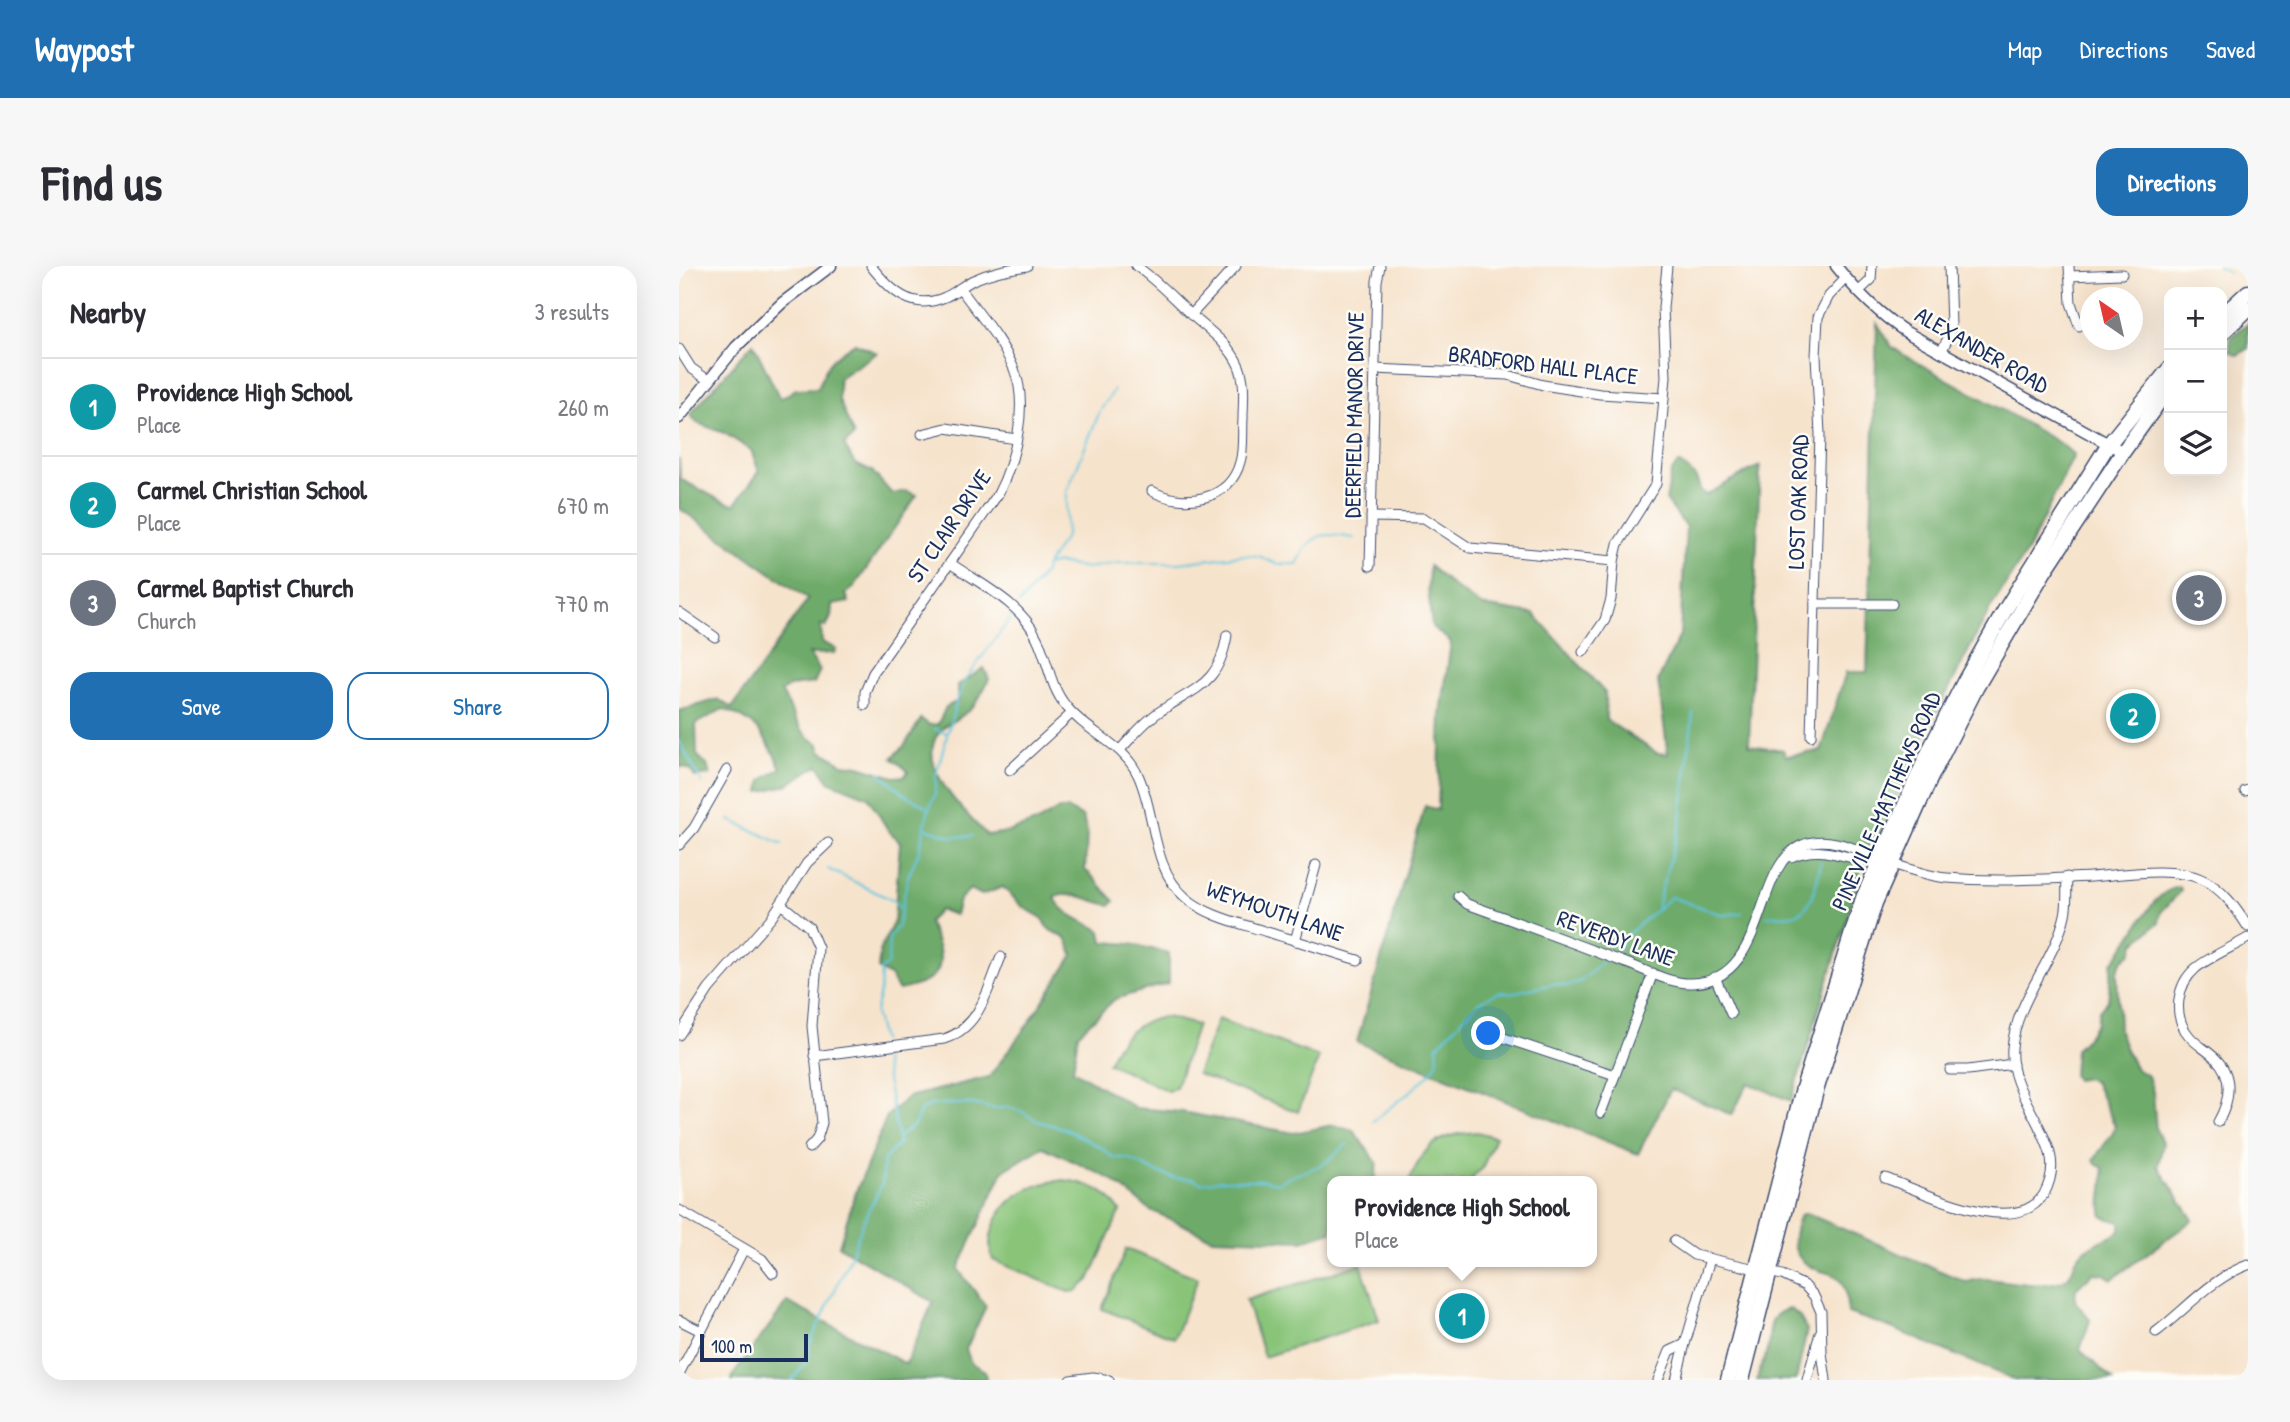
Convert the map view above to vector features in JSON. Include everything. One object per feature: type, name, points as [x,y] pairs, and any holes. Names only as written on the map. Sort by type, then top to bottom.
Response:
[{"type":"main road","points":[[2227,311],[2248,292]]},
{"type":"main road","points":[[2227,328],[2248,309]]},
{"type":"main road","name":"PINEVILLE-MATTHEWS ROAD","points":[[1887,862],[1909,793],[1964,682],[2005,610],[2108,445],[2164,375]]},
{"type":"main road","name":"PINEVILLE-MATTHEWS ROAD","points":[[1742,1380],[1803,1088],[1863,898],[1887,862],[1976,688],[2044,572],[2164,395]]},
{"type":"main road","name":"PINEVILLE-MATTHEWS ROAD","points":[[1728,1380],[1764,1271]]},
{"type":"street","points":[[679,418],[708,380],[754,329],[795,292],[831,266]]},
{"type":"street","points":[[871,266],[886,286],[910,301],[935,301],[996,271],[1027,266]]},
{"type":"street","points":[[1136,266],[1228,348],[1240,372],[1244,395],[1240,462],[1229,483],[1208,497],[1189,500],[1172,499],[1152,491]]},
{"type":"street","points":[[1191,315],[1236,266]]},
{"type":"street","name":"DEERFIELD MANOR DRIVE","points":[[1370,566],[1377,281],[1380,266]]},
{"type":"street","points":[[1583,652],[1605,620],[1611,599],[1618,544],[1655,484],[1664,398],[1663,308],[1667,266]]},
{"type":"street","name":"ALEXANDER ROAD","points":[[1836,266],[1858,292],[1891,322],[2123,452]]},
{"type":"street","points":[[1858,292],[1871,280],[1872,266]]},
{"type":"street","points":[[1941,352],[1951,326],[1949,266]]},
{"type":"street","points":[[2080,326],[2071,303],[2069,271],[2122,274]]},
{"type":"street","name":"LOST OAK ROAD","points":[[1811,736],[1820,434],[1816,356],[1818,317],[1822,305],[1846,278]]},
{"type":"street","name":"ST CLAIR DRIVE","points":[[865,705],[865,692],[873,673],[997,494],[1010,465],[1016,439],[1021,397],[1015,371],[960,288]]},
{"type":"street","points":[[679,349],[691,368],[708,380]]},
{"type":"street","name":"BRADFORD HALL PLACE","points":[[1375,369],[1509,375],[1543,385],[1599,394],[1664,398]]},
{"type":"street","points":[[922,434],[946,428],[1016,439]]},
{"type":"street","points":[[1371,517],[1424,518],[1470,548],[1614,561]]},
{"type":"street","name":"WEYMOUTH LANE","points":[[950,563],[1021,614],[1037,636],[1057,692],[1072,713],[1120,750],[1131,762],[1140,780],[1164,865],[1174,886],[1194,904],[1210,912],[1358,961]]},
{"type":"street","points":[[1815,604],[1892,604]]},
{"type":"street","points":[[679,612],[715,637]]},
{"type":"street","points":[[1120,750],[1150,719],[1197,690],[1209,679],[1220,662],[1227,635]]},
{"type":"street","points":[[1010,771],[1072,713]]},
{"type":"street","points":[[679,845],[694,828],[727,770]]},
{"type":"street","points":[[1731,1014],[1715,977],[1727,971],[1741,954],[1781,861],[1798,847],[1812,842],[1827,841],[1945,878],[1977,880],[2173,873],[2197,877],[2221,891],[2248,927]]},
{"type":"street","points":[[679,1035],[709,989],[781,904],[807,863],[828,843]]},
{"type":"street","points":[[1295,941],[1316,865]]},
{"type":"street","points":[[1885,1178],[1992,1214],[2028,1208],[2040,1200],[2050,1184],[2050,1152],[2017,1082],[2013,1064],[2014,1033],[2060,933],[2065,914],[2067,877]]},
{"type":"street","name":"REVERDY LANE","points":[[1458,896],[1467,904],[1669,979],[1690,983],[1715,977]]},
{"type":"street","points":[[781,904],[809,928],[818,948],[813,1018],[814,1056],[822,1123],[817,1139],[809,1148]]},
{"type":"street","points":[[2218,1122],[2226,1105],[2229,1085],[2216,1058],[2196,1044],[2186,1032],[2180,1019],[2179,1001],[2181,989],[2194,970],[2248,938]]},
{"type":"street","points":[[814,1056],[944,1039],[960,1033],[977,1014],[1001,957]]},
{"type":"street","points":[[1601,1113],[1653,973]]},
{"type":"street","points":[[1489,1033],[1615,1075]]},
{"type":"street","points":[[1950,1070],[2013,1064]]},
{"type":"street","points":[[679,1210],[762,1259],[773,1273]]},
{"type":"street","points":[[1674,1241],[1686,1251],[1795,1280],[1811,1291],[1821,1312],[1826,1380]]},
{"type":"street","points":[[679,1374],[744,1249]]},
{"type":"street","points":[[1676,1380],[1710,1259]]},
{"type":"street","points":[[2156,1332],[2217,1283],[2248,1265]]},
{"type":"street","points":[[679,1320],[701,1331]]},
{"type":"street","points":[[1807,1380],[1822,1329]]},
{"type":"street","points":[[1658,1380],[1670,1351],[1685,1344]]},
{"type":"street","points":[[1823,1362],[1834,1380]]},
{"type":"street","points":[[1070,1380],[1093,1377],[1109,1380]]},
{"type":"green space","points":[[1877,323],[1892,347],[2061,444],[2074,455],[2029,548],[1990,609],[1907,770],[1875,844],[1867,847],[1791,1101],[1748,1083],[1732,1115],[1671,1089],[1638,1154],[1357,1042],[1425,806],[1438,810],[1441,714],[1451,642],[1432,627],[1429,566],[1482,606],[1534,614],[1605,693],[1606,720],[1657,753],[1668,754],[1658,681],[1680,635],[1686,527],[1666,500],[1671,473],[1678,463],[1693,474],[1700,491],[1706,495],[1760,466],[1749,745],[1783,750],[1786,756],[1821,751],[1846,672],[1867,672]]},
{"type":"green space","points":[[2248,323],[2248,349],[2237,355],[2230,351],[2230,338]]},
{"type":"green space","points":[[753,343],[780,399],[796,389],[818,388],[831,361],[855,343],[877,353],[839,378],[839,400],[854,436],[844,445],[855,464],[872,471],[892,494],[906,491],[917,495],[854,587],[846,594],[849,602],[832,605],[831,617],[826,627],[821,625],[822,642],[836,649],[834,653],[809,654],[820,670],[814,683],[790,686],[781,692],[800,728],[819,744],[820,750],[843,764],[894,777],[905,776],[908,771],[892,758],[904,746],[921,719],[930,725],[938,724],[946,707],[958,701],[958,685],[984,668],[989,679],[979,698],[969,710],[945,726],[935,739],[932,754],[943,784],[965,813],[987,835],[1008,832],[1039,821],[1059,809],[1068,809],[1083,817],[1087,833],[1085,870],[1115,901],[1110,905],[1083,897],[1062,895],[1055,897],[1058,903],[1068,913],[1101,931],[1103,942],[1131,944],[1169,953],[1169,983],[1115,999],[1078,1034],[1073,1070],[1136,1108],[1182,1112],[1294,1133],[1333,1125],[1353,1130],[1377,1163],[1376,1176],[1327,1176],[1327,1234],[1302,1241],[1212,1238],[1150,1210],[1111,1179],[1043,1147],[1003,1171],[958,1269],[986,1306],[966,1349],[971,1363],[985,1371],[986,1380],[732,1380],[787,1302],[906,1364],[933,1302],[839,1246],[854,1197],[887,1116],[908,1097],[989,1077],[1073,955],[1067,939],[1050,930],[1042,918],[1023,907],[1003,887],[982,895],[970,889],[959,900],[955,915],[940,910],[928,922],[939,949],[939,968],[934,976],[925,982],[898,990],[891,977],[878,969],[880,950],[894,921],[900,842],[888,830],[868,797],[830,782],[818,765],[787,785],[760,792],[762,780],[781,768],[760,731],[745,719],[723,709],[696,724],[697,755],[707,765],[710,775],[695,777],[690,769],[681,766],[679,769],[679,711],[718,699],[732,708],[808,599],[679,508],[679,458],[680,479],[734,505],[759,472],[751,450],[724,433],[697,423],[690,414]]},
{"type":"green space","points":[[2180,887],[2181,891],[2161,912],[2159,922],[2135,943],[2131,953],[2121,962],[2117,972],[2119,1031],[2136,1069],[2148,1076],[2153,1092],[2156,1130],[2163,1144],[2158,1166],[2193,1220],[2112,1279],[2104,1274],[2093,1273],[2076,1289],[2075,1301],[2090,1320],[2080,1350],[2113,1380],[2015,1380],[1889,1327],[1848,1313],[1840,1280],[1807,1264],[1797,1253],[1794,1239],[1800,1215],[1806,1213],[1966,1282],[1984,1279],[2033,1284],[2059,1282],[2070,1274],[2082,1253],[2120,1231],[2120,1222],[2103,1217],[2103,1168],[2096,1164],[2094,1159],[2115,1126],[2095,1083],[2087,1078],[2076,1080],[2073,1075],[2075,1049],[2088,1036],[2097,1022],[2099,1011],[2108,1001],[2112,962],[2150,907],[2169,891]]},
{"type":"green space","points":[[1166,1017],[1197,1025],[1176,1087],[1168,1091],[1108,1063],[1117,1046],[1130,1032],[1147,1022]]},
{"type":"green space","points":[[1218,1019],[1319,1057],[1298,1112],[1197,1074]]},
{"type":"green space","points":[[1477,1132],[1495,1137],[1482,1169],[1474,1176],[1412,1176],[1421,1158],[1434,1144],[1463,1133]]},
{"type":"green space","points":[[1064,1180],[1096,1189],[1109,1198],[1120,1211],[1089,1280],[1076,1291],[1068,1292],[993,1260],[990,1246],[996,1220],[1010,1201],[1029,1189]]},
{"type":"green space","points":[[1126,1249],[1198,1278],[1174,1338],[1102,1309]]},
{"type":"green space","points":[[1351,1267],[1362,1267],[1379,1320],[1264,1357],[1246,1300]]},
{"type":"green space","points":[[1791,1309],[1799,1316],[1807,1330],[1796,1380],[1757,1380],[1768,1347],[1772,1322],[1778,1314]]},
{"type":"waterway","points":[[2217,266],[2229,273]]},
{"type":"waterway","points":[[1019,604],[1045,572],[1046,566],[1066,536],[1067,491],[1100,411],[1114,390]]},
{"type":"waterway","points":[[1046,566],[1057,563],[1087,568],[1118,563],[1179,563],[1244,555],[1259,556],[1276,564],[1297,564],[1310,542],[1316,538],[1328,535],[1354,538]]},
{"type":"waterway","points":[[882,1041],[875,1013],[881,970],[888,964],[889,938],[898,926],[908,876],[919,852],[929,808],[935,795],[936,775],[957,699],[965,680],[1013,615]]},
{"type":"waterway","points":[[1657,908],[1680,825],[1693,713]]},
{"type":"waterway","points":[[934,729],[947,733]]},
{"type":"waterway","points":[[679,741],[702,783]]},
{"type":"waterway","points":[[880,773],[904,794],[927,807]]},
{"type":"waterway","points":[[730,820],[782,844]]},
{"type":"waterway","points":[[926,828],[952,837],[972,836]]},
{"type":"waterway","points":[[1767,916],[1791,915],[1805,908],[1816,886],[1821,862]]},
{"type":"waterway","points":[[828,869],[894,901],[899,908]]},
{"type":"waterway","points":[[1615,953],[1626,936],[1671,897],[1723,915],[1742,913]]},
{"type":"waterway","points":[[1373,1121],[1427,1076],[1438,1060],[1437,1046],[1478,1003],[1500,992],[1510,993],[1554,984],[1568,986],[1581,981],[1605,960]]},
{"type":"waterway","points":[[792,1380],[809,1359],[809,1345],[882,1184],[884,1160],[899,1143],[883,1053]]},
{"type":"waterway","points":[[898,1138],[915,1124],[921,1110],[931,1105],[973,1104],[996,1109],[1006,1107],[1021,1111],[1037,1121],[1063,1128],[1102,1148],[1114,1158],[1127,1158],[1154,1171],[1175,1178],[1194,1179],[1201,1183],[1220,1180],[1263,1180],[1278,1183],[1326,1162],[1348,1144]]},
{"type":"place","name":"Carmel Baptist Church","points":[[2199,598]]},
{"type":"place","name":"Carmel Christian School","points":[[2133,716]]},
{"type":"place","name":"Providence High School","points":[[1462,1316]]}]
